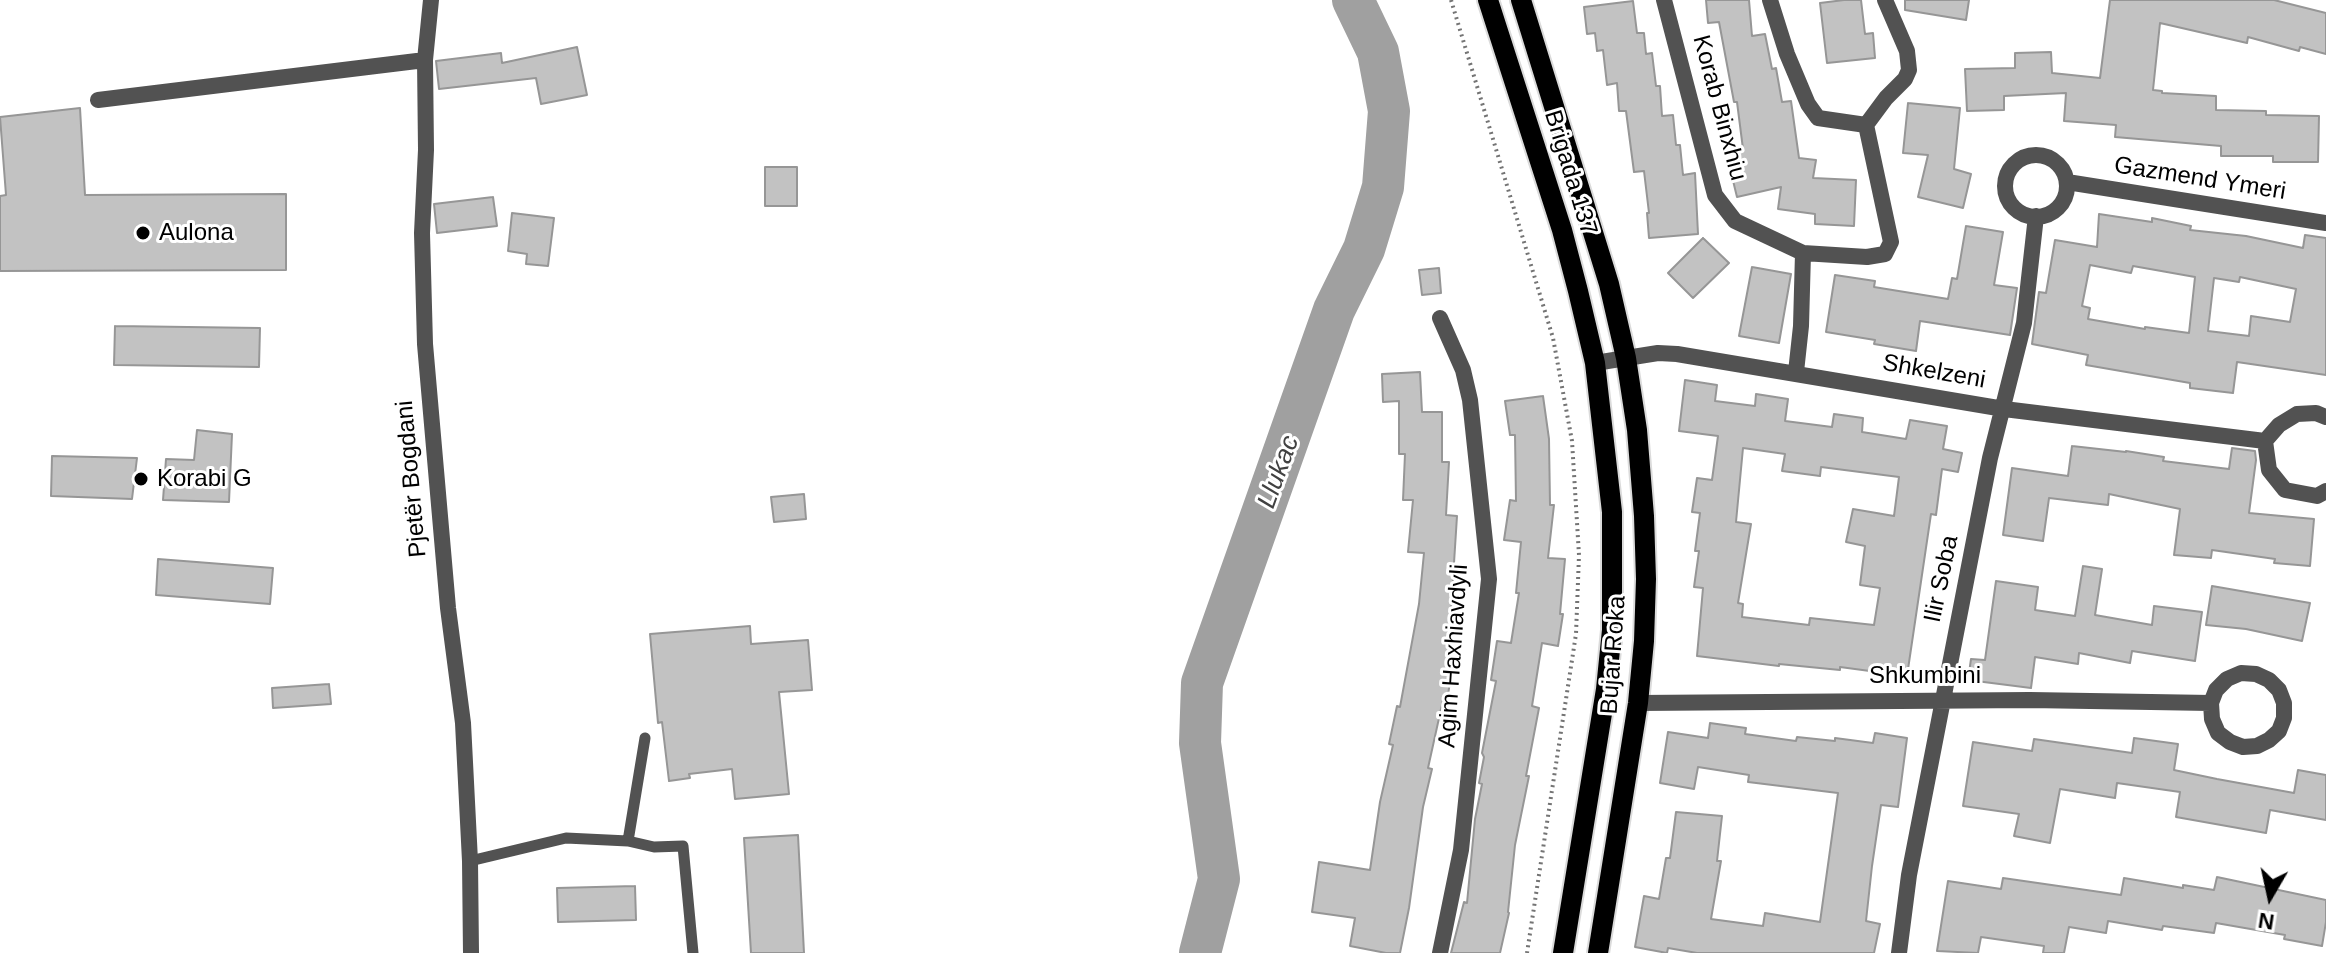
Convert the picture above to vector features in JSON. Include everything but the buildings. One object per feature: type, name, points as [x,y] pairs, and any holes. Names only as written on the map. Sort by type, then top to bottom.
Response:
[{"type":"main road","name":"Brigada 137","points":[[1488,0],[1562,230],[1595,363]]},
{"type":"main road","name":"Brigada 137","points":[[1521,0],[1598,245],[1626,358]]},
{"type":"main road","name":"Bujar Roka","points":[[1598,953],[1638,703],[1644,641],[1644,516],[1637,430],[1626,358]]},
{"type":"main road","name":"Bujar Roka","points":[[1563,953],[1598,748],[1612,630],[1612,512],[1595,363]]},
{"type":"street","name":"Pjetër Bogdani","points":[[431,0],[425,60],[426,150],[422,233],[425,344],[446,592],[463,723],[471,953]]},
{"type":"street","name":"Korab Binxhiu","points":[[1664,0],[1715,195],[1735,221],[1803,253]]},
{"type":"street","points":[[1770,0],[1787,54],[1808,104],[1818,118],[1866,125]]},
{"type":"street","points":[[1796,372],[1803,253],[1867,257],[1885,254],[1891,242],[1866,125],[1909,70],[1907,51],[1885,0]]},
{"type":"street","points":[[98,100],[425,60]]},
{"type":"street","points":[[2027,156],[2046,156],[2061,167],[2067,182],[2065,197],[2058,208],[2048,215],[2036,216],[2018,211],[2009,202],[2005,184],[2011,166],[2027,156]]},
{"type":"street","name":"Gazmend Ymeri","points":[[2067,182],[2326,223]]},
{"type":"street","name":"Ilir Soba","points":[[1899,953],[1909,875],[1990,458],[2024,323],[2036,216]]},
{"type":"street","name":"Agim Haxhiavdyli","points":[[1440,318],[1463,370],[1470,400],[1489,579],[1461,850],[1440,953]]},
{"type":"street","name":"Shkelzeni","points":[[1595,363],[1658,353],[1677,354],[2004,409],[2265,441]]},
{"type":"street","points":[[2326,417],[2316,413],[2297,414],[2279,425],[2265,441],[2269,470],[2285,490],[2317,496],[2326,491]]},
{"type":"street","points":[[2241,673],[2256,674],[2269,680],[2279,690],[2284,703],[2284,718],[2279,731],[2269,740],[2257,746],[2243,747],[2218,733],[2212,719],[2211,703],[2216,690],[2227,679],[2241,673]]},
{"type":"street","name":"Shkumbini","points":[[1638,703],[1942,700],[2211,703]]},
{"type":"lane","points":[[628,841],[645,738]]},
{"type":"lane","points":[[470,861],[566,838],[628,841],[654,847],[683,846],[693,953]]},
{"type":"path","points":[[1451,0],[1553,338],[1572,441],[1579,555],[1576,634],[1527,953]]},
{"type":"waterway","name":"Llukac","points":[[1200,953],[1219,879],[1200,743],[1202,683],[1334,310],[1364,249],[1383,187],[1389,111],[1378,52],[1353,0]]},
{"type":"place","name":"Aulona","points":[[143,233]]},
{"type":"place","name":"Korabi G","points":[[141,479]]}]
